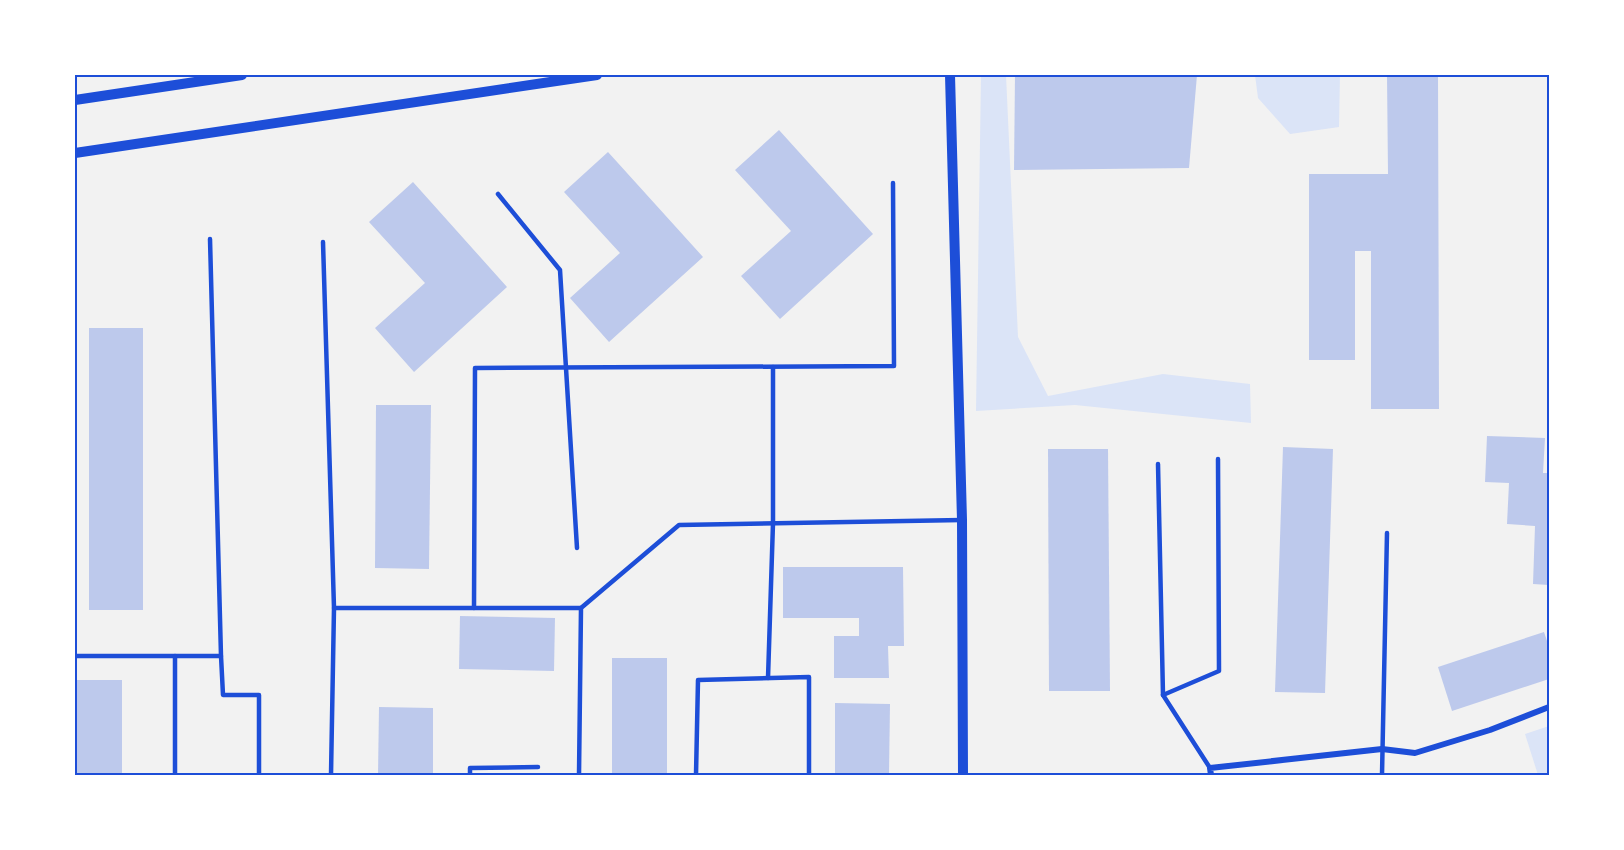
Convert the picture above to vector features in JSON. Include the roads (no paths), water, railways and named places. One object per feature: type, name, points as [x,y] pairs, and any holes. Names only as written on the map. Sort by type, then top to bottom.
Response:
[{"type":"street","points":[[75,100],[242,75]]},
{"type":"street","points":[[75,153],[597,75]]},
{"type":"street","points":[[950,75],[962,520],[963,775]]},
{"type":"street","points":[[1211,771],[1382,749],[1414,753],[1490,730],[1549,707]]},
{"type":"lane","points":[[474,608],[475,368],[894,366],[893,183]]},
{"type":"lane","points":[[498,194],[560,270],[577,548]]},
{"type":"lane","points":[[210,239],[223,695],[259,695],[259,775]]},
{"type":"lane","points":[[322,242],[334,608],[331,775]]},
{"type":"lane","points":[[768,678],[773,367]]},
{"type":"lane","points":[[1163,695],[1219,671],[1218,459]]},
{"type":"lane","points":[[1158,464],[1163,695],[1211,771]]},
{"type":"lane","points":[[334,608],[581,608],[679,525],[962,520]]},
{"type":"lane","points":[[1382,775],[1387,533]]},
{"type":"lane","points":[[579,775],[581,608]]},
{"type":"lane","points":[[75,656],[221,656]]},
{"type":"lane","points":[[175,656],[175,775]]},
{"type":"lane","points":[[696,775],[698,680],[810,677],[809,775]]},
{"type":"lane","points":[[470,775],[470,768],[538,767]]}]
